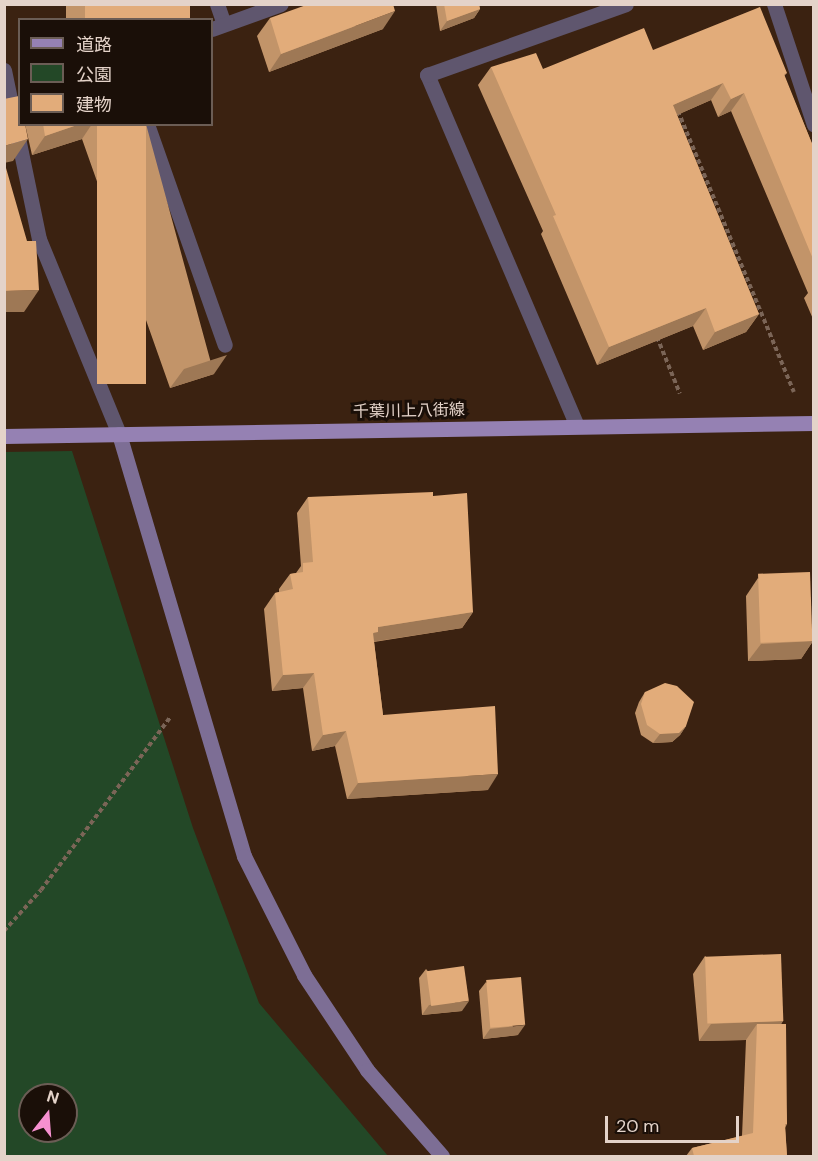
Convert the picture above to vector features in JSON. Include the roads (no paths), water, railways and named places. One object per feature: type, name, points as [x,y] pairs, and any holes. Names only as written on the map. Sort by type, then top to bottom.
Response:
[{"type":"main road","name":"千葉川上八街線","points":[[4,436],[810,423]]},
{"type":"street","points":[[217,4],[218,27],[281,4]]},
{"type":"street","points":[[577,426],[427,75],[626,4]]},
{"type":"street","points":[[774,4],[813,125]]},
{"type":"street","points":[[4,70],[12,98],[39,239],[119,434],[244,856],[304,975],[367,1070],[442,1156]]},
{"type":"street","points":[[148,126],[225,345]]}]
